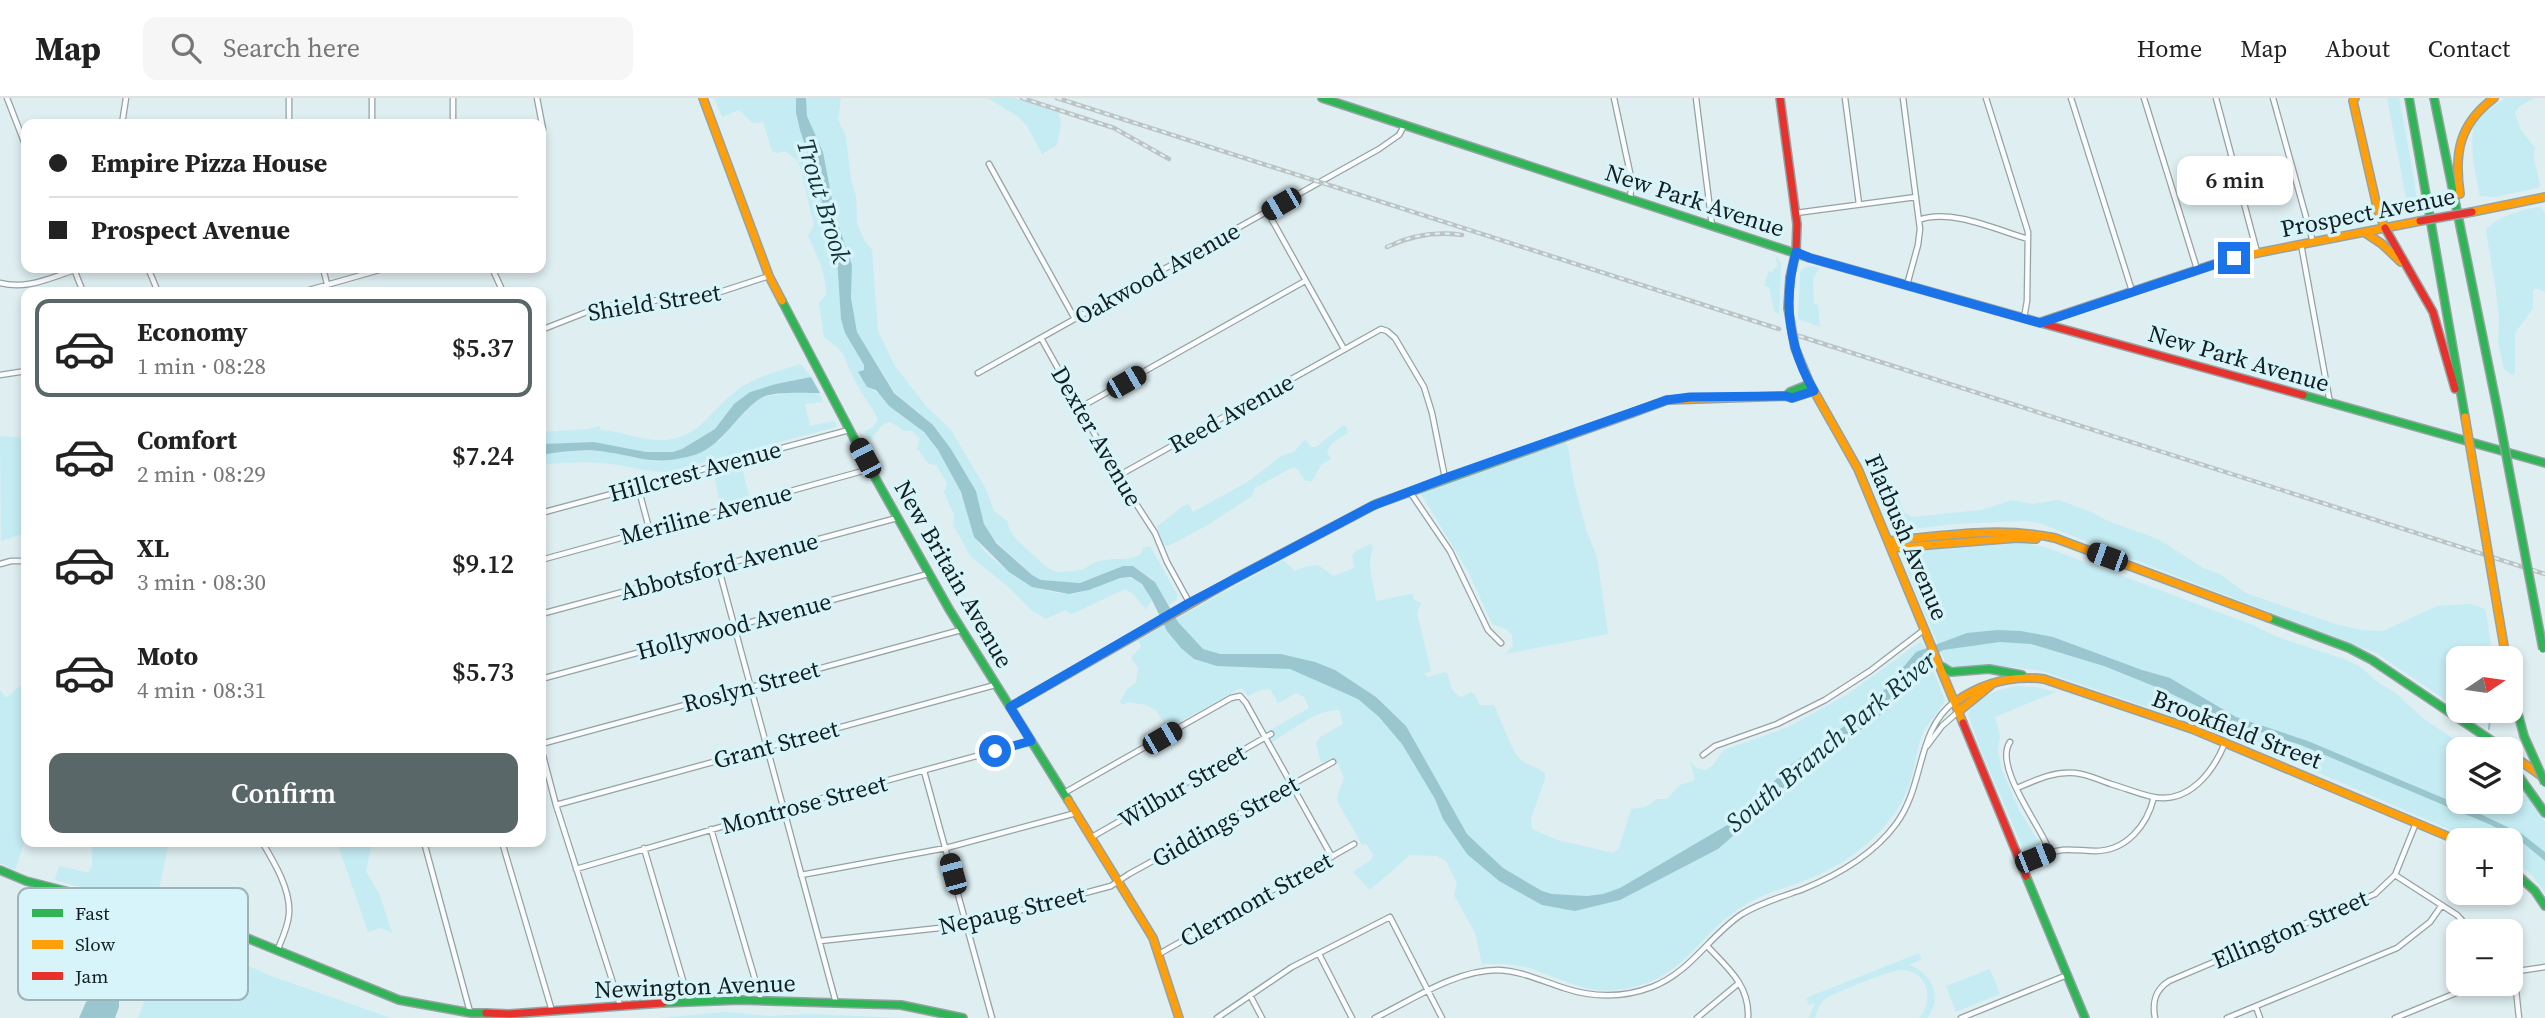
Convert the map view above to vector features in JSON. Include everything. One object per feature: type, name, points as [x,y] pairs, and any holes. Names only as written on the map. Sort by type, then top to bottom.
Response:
[{"type":"main road","name":"New Britain Avenue","points":[[704,98],[769,276],[928,574],[1145,923],[1179,1018]]},
{"type":"main road","name":"New Park Avenue","points":[[1322,98],[1810,258],[2545,463]]},
{"type":"main road","name":"Flatbush Avenue","points":[[1780,98],[1796,213],[1796,252],[1790,277],[1788,307],[1795,348],[1812,387],[1858,469],[2085,1018]]},
{"type":"main road","points":[[2409,98],[2460,402]]},
{"type":"main road","points":[[2434,98],[2463,232],[2544,652]]},
{"type":"main road","points":[[2463,232],[2457,169],[2460,142],[2472,116],[2494,98]]},
{"type":"main road","points":[[2353,99],[2379,214],[2439,327],[2465,417],[2504,646]]},
{"type":"main road","name":"Prospect Avenue","points":[[2040,323],[2197,269],[2258,252],[2545,197]]},
{"type":"main road","points":[[2364,232],[2382,244],[2414,277]]},
{"type":"main road","points":[[2074,311],[2072,320],[2077,333]]},
{"type":"main road","points":[[1010,707],[1179,608],[1348,517],[1409,491],[1667,400],[1690,397],[1786,396],[1790,392],[1812,387]]},
{"type":"main road","points":[[1890,545],[2012,531],[2058,539],[2344,646],[2372,660],[2486,737]]},
{"type":"main road","points":[[1890,545],[2019,538],[2050,542],[2344,651],[2371,666],[2476,737]]},
{"type":"main road","points":[[1940,665],[1951,672],[1989,669],[2026,676]]},
{"type":"main road","name":"Brookfield Street","points":[[1955,702],[1977,687],[2026,676],[2068,687],[2225,742],[2446,836]]},
{"type":"main road","name":"Brookfield Street","points":[[1959,711],[1996,682]]},
{"type":"main road","points":[[2520,723],[2545,781]]},
{"type":"main road","points":[[2523,764],[2545,781]]},
{"type":"main road","points":[[2523,782],[2545,813]]},
{"type":"main road","name":"Newington Avenue","points":[[0,870],[26,881],[53,888]]},
{"type":"main road","points":[[2523,880],[2545,906]]},
{"type":"main road","name":"Newington Avenue","points":[[248,939],[390,997],[427,1007],[471,1013],[509,1014],[689,1001],[761,1000],[916,1007],[963,1018]]},
{"type":"street","points":[[7,98],[21,134]]},
{"type":"street","points":[[123,119],[126,98]]},
{"type":"street","points":[[289,98],[289,119]]},
{"type":"street","points":[[372,98],[372,119]]},
{"type":"street","points":[[453,98],[453,119]]},
{"type":"street","points":[[537,98],[541,119]]},
{"type":"street","points":[[1614,98],[1632,181],[1630,198]]},
{"type":"street","points":[[1696,98],[1712,225]]},
{"type":"street","points":[[1845,98],[1859,204]]},
{"type":"street","points":[[1903,98],[1919,220],[1918,245],[1907,285]]},
{"type":"street","points":[[1986,98],[2027,227],[2027,301],[2024,318]]},
{"type":"street","points":[[2071,98],[2132,291]]},
{"type":"street","points":[[2144,98],[2197,269]]},
{"type":"street","points":[[2216,98],[2258,252]]},
{"type":"street","points":[[2273,98],[2313,242]]},
{"type":"street","name":"Oakwood Avenue","points":[[978,373],[1387,144],[1399,135],[1404,125]]},
{"type":"street","points":[[989,164],[1075,319]]},
{"type":"street","points":[[1796,213],[1916,197]]},
{"type":"street","points":[[1267,211],[1344,349]]},
{"type":"street","points":[[1919,220],[1933,215],[1949,216],[2028,239]]},
{"type":"street","points":[[2301,244],[2331,404]]},
{"type":"street","points":[[0,284],[19,287],[63,273]]},
{"type":"street","points":[[324,273],[327,285]]},
{"type":"street","points":[[320,287],[369,273]]},
{"type":"street","name":"Shield Street","points":[[546,328],[592,310],[714,294],[769,276]]},
{"type":"street","points":[[1081,407],[1305,281]]},
{"type":"street","name":"Reed Avenue","points":[[1118,476],[1381,329],[1395,338],[1429,400],[1445,478]]},
{"type":"street","name":"Dexter Avenue","points":[[1041,338],[1118,476],[1154,533],[1189,603]]},
{"type":"street","points":[[0,375],[21,372]]},
{"type":"street","name":"Hillcrest Avenue","points":[[546,512],[849,429]]},
{"type":"street","name":"Meriline Avenue","points":[[546,559],[871,469]]},
{"type":"street","points":[[638,487],[649,528]]},
{"type":"street","points":[[1409,491],[1450,551],[1488,630],[1501,643]]},
{"type":"street","name":"Abbotsford Avenue","points":[[546,613],[897,518]]},
{"type":"street","points":[[0,564],[21,561]]},
{"type":"street","points":[[718,566],[836,1003]]},
{"type":"street","name":"Hollywood Avenue","points":[[546,678],[928,574]]},
{"type":"street","name":"Roslyn Street","points":[[546,745],[962,629]]},
{"type":"street","points":[[1703,755],[1715,746],[1777,724],[1825,700],[1864,676],[1926,629]]},
{"type":"street","name":"Grant Street","points":[[556,805],[996,685]]},
{"type":"street","points":[[1064,794],[1231,698],[1240,696],[1332,857]]},
{"type":"street","name":"Brookfield Street","points":[[1375,1018],[1452,980],[1475,972],[1496,970],[1520,973],[1565,989],[1595,996],[1626,995],[1674,976],[1742,914],[1835,874],[1866,854],[1883,839],[1908,806],[1934,722],[1955,702]]},
{"type":"street","name":"Brookfield Street","points":[[1926,747],[1942,726],[1959,711]]},
{"type":"street","name":"Wilbur Street","points":[[1092,838],[1271,734]]},
{"type":"street","name":"Montrose Street","points":[[576,869],[1031,741]]},
{"type":"street","points":[[2010,742],[2006,755],[2017,788],[2050,852]]},
{"type":"street","points":[[2017,788],[2055,773],[2073,773],[2154,797],[2174,796],[2204,779],[2216,764],[2225,742]]},
{"type":"street","name":"Giddings Street","points":[[1119,881],[1333,762]]},
{"type":"street","points":[[546,766],[556,805],[621,1006]]},
{"type":"street","points":[[924,771],[992,1018]]},
{"type":"street","points":[[2021,864],[2050,852],[2096,851],[2116,847],[2137,833],[2146,821],[2154,797]]},
{"type":"street","points":[[801,875],[946,848],[1076,813]]},
{"type":"street","name":"Ellington Street","points":[[2155,1018],[2153,1002],[2158,990],[2169,981],[2364,900],[2384,887],[2395,875],[2416,823]]},
{"type":"street","points":[[711,829],[761,1000]]},
{"type":"street","name":"Clermont Street","points":[[1158,954],[1354,844]]},
{"type":"street","points":[[265,847],[281,879],[289,913],[286,930],[277,951]]},
{"type":"street","points":[[425,847],[471,1013]]},
{"type":"street","points":[[503,847],[552,1012]]},
{"type":"street","points":[[644,848],[689,1001]]},
{"type":"street","points":[[2395,875],[2461,919]]},
{"type":"street","name":"Nepaug Street","points":[[820,942],[967,925],[1111,886],[1119,881]]},
{"type":"street","points":[[2227,1018],[2397,948],[2430,922],[2442,905]]},
{"type":"street","points":[[1217,1018],[1273,978],[1390,916],[1442,1018]]},
{"type":"street","points":[[1707,947],[1740,983],[1748,1001],[1748,1018]]},
{"type":"street","points":[[1319,954],[1352,1018]]},
{"type":"street","points":[[2523,970],[2545,967]]},
{"type":"street","points":[[1961,1018],[2068,975]]},
{"type":"street","points":[[1697,1018],[1740,983]]},
{"type":"street","points":[[1250,995],[1262,1018]]},
{"type":"street","points":[[2395,1018],[2449,996]]},
{"type":"street","points":[[2516,996],[2519,1018]]},
{"type":"street","points":[[2256,1007],[2260,1018]]},
{"type":"shaded area","points":[[714,98],[796,98],[797,120],[837,259],[841,319],[845,333],[865,367],[863,371],[867,387],[918,427],[944,459],[965,502],[975,536],[985,551],[1019,578],[1047,591],[1078,593],[1115,580],[1133,579],[1142,585],[1152,600],[1146,610],[1134,595],[1125,589],[1072,614],[1065,610],[1046,619],[1031,610],[1006,585],[971,557],[953,525],[954,515],[944,492],[947,483],[936,465],[929,464],[917,448],[920,439],[912,431],[904,431],[891,422],[883,424],[871,439],[868,438],[865,431],[873,427],[878,419],[841,351],[824,337],[819,303],[826,294],[826,286],[808,236],[814,225],[800,166],[796,159],[785,151],[772,151],[763,122],[753,123],[739,110],[722,117]]},
{"type":"shaded area","points":[[806,98],[841,98],[838,120],[846,136],[851,180],[856,196],[857,222],[864,240],[872,250],[878,331],[895,366],[926,406],[951,430],[986,489],[994,511],[1007,521],[1011,532],[1020,543],[1043,564],[1057,572],[1082,569],[1102,560],[1130,559],[1141,554],[1143,548],[1150,546],[1177,594],[1177,599],[1169,605],[1153,579],[1133,566],[1123,566],[1080,583],[1041,580],[990,536],[984,524],[976,491],[951,449],[933,425],[895,393],[857,332],[851,298],[852,265],[835,215],[823,152],[806,113]]},
{"type":"shaded area","points":[[988,98],[1013,98],[1058,111],[1061,124],[1057,145],[1042,154],[1027,126],[1017,116]]},
{"type":"shaded area","points":[[2387,98],[2399,98],[2417,208],[2408,208]]},
{"type":"shaded area","points":[[2506,98],[2534,98],[2519,107],[2515,113],[2521,130],[2535,148],[2534,158],[2540,185],[2538,188],[2494,197],[2480,196],[2472,145],[2474,125],[2484,112]]},
{"type":"shaded area","points":[[2541,207],[2545,214],[2545,292],[2535,288],[2533,308],[2515,333],[2513,375],[2504,369],[2498,341],[2499,318],[2486,231],[2502,218],[2519,211]]},
{"type":"shaded area","points":[[1775,254],[1781,263],[1779,315],[1774,310],[1769,287],[1764,286],[1769,271],[1773,272],[1774,268],[1778,267]]},
{"type":"shaded area","points":[[1803,268],[1820,268],[1813,278],[1814,304],[1818,305],[1820,327],[1798,319],[1800,273]]},
{"type":"shaded area","points":[[801,364],[811,377],[750,392],[715,429],[673,452],[646,452],[594,442],[546,444],[546,432],[599,426],[601,430],[649,439],[678,438],[697,428],[743,386]]},
{"type":"shaded area","points":[[795,392],[819,393],[823,402],[805,404],[810,426],[833,421],[836,427],[667,472],[599,463],[546,465],[546,454],[574,451],[603,451],[658,462],[691,456],[720,440],[741,414],[762,397]]},
{"type":"shaded area","points":[[1342,426],[1346,426],[1348,433],[1331,445],[1327,452],[1331,459],[1322,464],[1312,481],[1306,481],[1296,468],[1291,468],[1255,488],[1252,496],[1206,526],[1168,546],[1163,545],[1157,526],[1180,508],[1188,504],[1193,512],[1249,481],[1281,456],[1294,452],[1305,439],[1311,447],[1316,447]]},
{"type":"shaded area","points":[[0,436],[21,438],[21,535],[1,541]]},
{"type":"shaded area","points":[[1565,442],[1586,529],[1597,557],[1608,634],[1505,654],[1513,646],[1512,635],[1506,629],[1492,624],[1469,573],[1421,494],[1423,491]]},
{"type":"shaded area","points":[[742,468],[749,496],[720,504],[714,475]]},
{"type":"shaded area","points":[[1893,496],[1899,498],[1904,512],[1912,517],[1981,510],[2012,500],[2032,504],[2059,500],[2158,539],[2203,568],[2220,574],[2246,593],[2335,624],[2383,631],[2437,606],[2471,604],[2485,609],[2491,646],[2446,646],[2446,700],[2376,653],[2039,523],[2025,521],[1954,524],[1905,530],[1892,520],[1888,504]]},
{"type":"shaded area","points":[[2023,543],[2045,547],[2359,666],[2424,719],[2451,737],[2446,737],[2446,814],[2523,814],[2523,796],[2527,793],[2545,822],[2545,893],[2533,876],[2523,868],[2523,828],[2446,828],[2238,738],[2042,671],[2013,667],[1959,668],[1946,664],[1907,569],[1909,558],[1921,551]]},
{"type":"shaded area","points":[[1371,544],[1373,548],[1370,568],[1376,601],[1413,594],[1414,600],[1421,603],[1417,613],[1431,671],[1423,674],[1428,677],[1447,673],[1455,693],[1462,697],[1471,692],[1480,705],[1494,705],[1518,757],[1545,773],[1531,819],[1532,829],[1557,840],[1614,853],[1619,848],[1631,809],[1645,807],[1657,799],[1667,799],[1680,785],[1695,780],[1690,761],[1696,768],[1705,770],[1712,766],[1724,750],[1788,727],[1848,694],[1920,642],[1945,700],[1922,735],[1904,798],[1886,825],[1874,837],[1849,858],[1820,874],[1746,904],[1721,923],[1684,960],[1656,979],[1638,986],[1606,991],[1575,985],[1522,966],[1482,964],[1475,933],[1454,895],[1457,884],[1446,861],[1437,856],[1410,855],[1370,890],[1353,872],[1372,859],[1373,854],[1366,844],[1362,845],[1339,804],[1337,797],[1344,778],[1338,763],[1335,764],[1331,758],[1321,762],[1316,743],[1320,737],[1343,724],[1339,710],[1313,717],[1272,742],[1267,732],[1309,708],[1304,697],[1296,693],[1278,703],[1270,689],[1248,696],[1241,688],[1167,729],[1157,711],[1146,705],[1128,702],[1123,705],[1120,702],[1127,689],[1136,683],[1138,668],[1131,658],[1141,646],[1138,640],[1283,560],[1295,571],[1318,565],[1333,576],[1354,568],[1352,555]]},
{"type":"shaded area","points":[[21,685],[23,847],[15,870],[0,863],[0,690],[6,698]]},
{"type":"shaded area","points":[[2018,686],[2056,692],[1995,717],[2000,735],[1998,751],[2002,770],[2019,810],[2041,846],[2039,850],[2026,855],[1968,715],[1982,698],[1996,691]]},
{"type":"shaded area","points":[[92,847],[168,847],[159,888],[84,888],[55,880],[59,866],[89,873]]},
{"type":"shaded area","points":[[339,847],[371,847],[366,872],[379,893],[392,933],[381,928],[368,932]]},
{"type":"shaded area","points":[[1919,953],[1922,959],[1909,965],[1923,973],[1933,987],[1934,1002],[1927,1018],[1919,1018],[1924,1011],[1928,995],[1923,981],[1918,975],[1902,970],[1876,977],[1830,996],[1821,1003],[1815,1018],[1809,1018],[1815,1003],[1809,1005],[1806,998]]},
{"type":"shaded area","points":[[248,966],[391,1018],[138,1018],[144,1000],[248,1000]]},
{"type":"shaded area","points":[[1990,969],[2000,994],[1956,1012],[1946,986]]},
{"type":"shaded area","points":[[725,1012],[769,1016],[810,1014],[902,1018],[660,1018]]},
{"type":"water","points":[[796,98],[806,98],[807,116],[823,152],[835,215],[852,265],[851,298],[857,332],[894,393],[933,425],[951,449],[976,491],[984,524],[996,543],[1041,580],[1080,583],[1123,566],[1133,566],[1155,582],[1178,622],[1203,649],[1220,654],[1281,654],[1335,670],[1376,697],[1406,726],[1467,834],[1503,868],[1542,891],[1587,896],[1620,888],[1729,824],[1789,766],[1868,709],[1916,652],[1967,633],[1997,630],[2053,637],[2170,678],[2236,717],[2308,741],[2446,799],[2446,806],[2301,745],[2235,724],[2104,666],[2031,644],[2000,642],[1943,650],[1924,662],[1887,710],[1811,768],[1718,849],[1620,900],[1575,911],[1542,905],[1499,881],[1467,854],[1443,819],[1435,799],[1402,744],[1379,717],[1358,699],[1290,669],[1217,666],[1194,659],[1167,631],[1142,584],[1131,577],[1069,594],[1032,587],[1009,572],[974,537],[961,492],[938,450],[924,432],[889,406],[876,390],[867,387],[858,372],[864,370],[864,365],[845,333],[841,319],[837,259],[796,113]]},
{"type":"water","points":[[811,377],[820,393],[781,393],[761,398],[711,446],[702,452],[678,459],[647,460],[590,450],[546,454],[546,444],[594,442],[646,452],[673,452],[715,429],[734,404],[750,392]]},
{"type":"water","points":[[2465,814],[2480,814],[2509,828],[2491,825]]},
{"type":"water","points":[[2523,835],[2545,852],[2545,861],[2523,843]]},
{"type":"water","points":[[119,1000],[119,1007],[115,1018],[79,1018],[86,1002]]},
{"type":"waterway","points":[[2489,729],[2490,723]]},
{"type":"railway","points":[[1022,98],[1114,128],[1169,159]]},
{"type":"railway","points":[[1057,98],[1779,329]]},
{"type":"railway","points":[[1387,247],[1424,235],[1462,235]]},
{"type":"railway","points":[[1799,336],[2545,574]]},
{"type":"traffic: fast","points":[[1322,98],[1810,258],[2041,323]]},
{"type":"traffic: fast","points":[[2409,98],[2465,417]]},
{"type":"traffic: fast","points":[[2434,98],[2498,412]]},
{"type":"traffic: fast","points":[[782,301],[868,465],[949,609],[1068,800]]},
{"type":"traffic: fast","points":[[1788,308],[1795,348]]},
{"type":"traffic: fast","points":[[1786,396],[1810,384]]},
{"type":"traffic: fast","points":[[2303,395],[2545,463]]},
{"type":"traffic: fast","points":[[2498,412],[2543,649]]},
{"type":"traffic: fast","points":[[1236,578],[1376,504],[1632,413]]},
{"type":"traffic: fast","points":[[2269,618],[2349,648],[2372,660],[2486,737]]},
{"type":"traffic: fast","points":[[1941,666],[1951,672],[1989,669],[2022,675]]},
{"type":"traffic: fast","points":[[2520,723],[2545,783]]},
{"type":"traffic: fast","points":[[2523,782],[2545,813]]},
{"type":"traffic: fast","points":[[0,870],[26,881],[53,888]]},
{"type":"traffic: fast","points":[[2026,876],[2085,1018]]},
{"type":"traffic: fast","points":[[2523,880],[2545,906]]},
{"type":"traffic: fast","points":[[248,938],[399,1000],[471,1013],[486,1013]]},
{"type":"traffic: fast","points":[[663,1003],[740,1000],[901,1005],[963,1018]]},
{"type":"traffic: slow","points":[[703,98],[769,276],[782,301]]},
{"type":"traffic: slow","points":[[2460,194],[2458,165],[2462,140],[2473,118],[2494,98]]},
{"type":"traffic: slow","points":[[2353,101],[2378,211],[2385,228]]},
{"type":"traffic: slow","points":[[2472,212],[2545,197]]},
{"type":"traffic: slow","points":[[2203,268],[2232,258],[2420,221]]},
{"type":"traffic: slow","points":[[2364,232],[2401,262]]},
{"type":"traffic: slow","points":[[1795,348],[1810,384],[1858,469],[1963,723]]},
{"type":"traffic: slow","points":[[1632,413],[1667,400],[1792,398],[1813,391]]},
{"type":"traffic: slow","points":[[2465,417],[2504,646]]},
{"type":"traffic: slow","points":[[1888,541],[1992,532],[2055,538],[2269,618]]},
{"type":"traffic: slow","points":[[1891,548],[2017,538],[2036,539]]},
{"type":"traffic: slow","points":[[1010,707],[1236,578]]},
{"type":"traffic: slow","points":[[1955,702],[1997,682],[2020,678],[2044,679],[2192,729],[2446,836]]},
{"type":"traffic: slow","points":[[1959,711],[1991,685]]},
{"type":"traffic: slow","points":[[2523,763],[2544,778]]},
{"type":"traffic: slow","points":[[1068,800],[1153,938],[1179,1018]]},
{"type":"traffic: jam","points":[[1780,98],[1797,224],[1788,308]]},
{"type":"traffic: jam","points":[[2420,221],[2472,212]]},
{"type":"traffic: jam","points":[[2385,228],[2433,312],[2455,389]]},
{"type":"traffic: jam","points":[[2041,322],[2203,268]]},
{"type":"traffic: jam","points":[[2041,323],[2303,395]]},
{"type":"traffic: jam","points":[[1963,723],[2026,876]]},
{"type":"traffic: jam","points":[[486,1013],[509,1014],[663,1003]]},
{"type":"route","points":[[995,751],[1031,741],[1010,707],[1189,603],[1377,504],[1667,400],[1690,397],[1792,398],[1814,391],[1795,348],[1789,320],[1790,277],[1796,252],[2040,323],[2234,258]]},
{"type":"water label","name":"Trout Brook","points":[[824,201]]},
{"type":"water label","name":"South Branch Park River","points":[[1831,741]]}]
